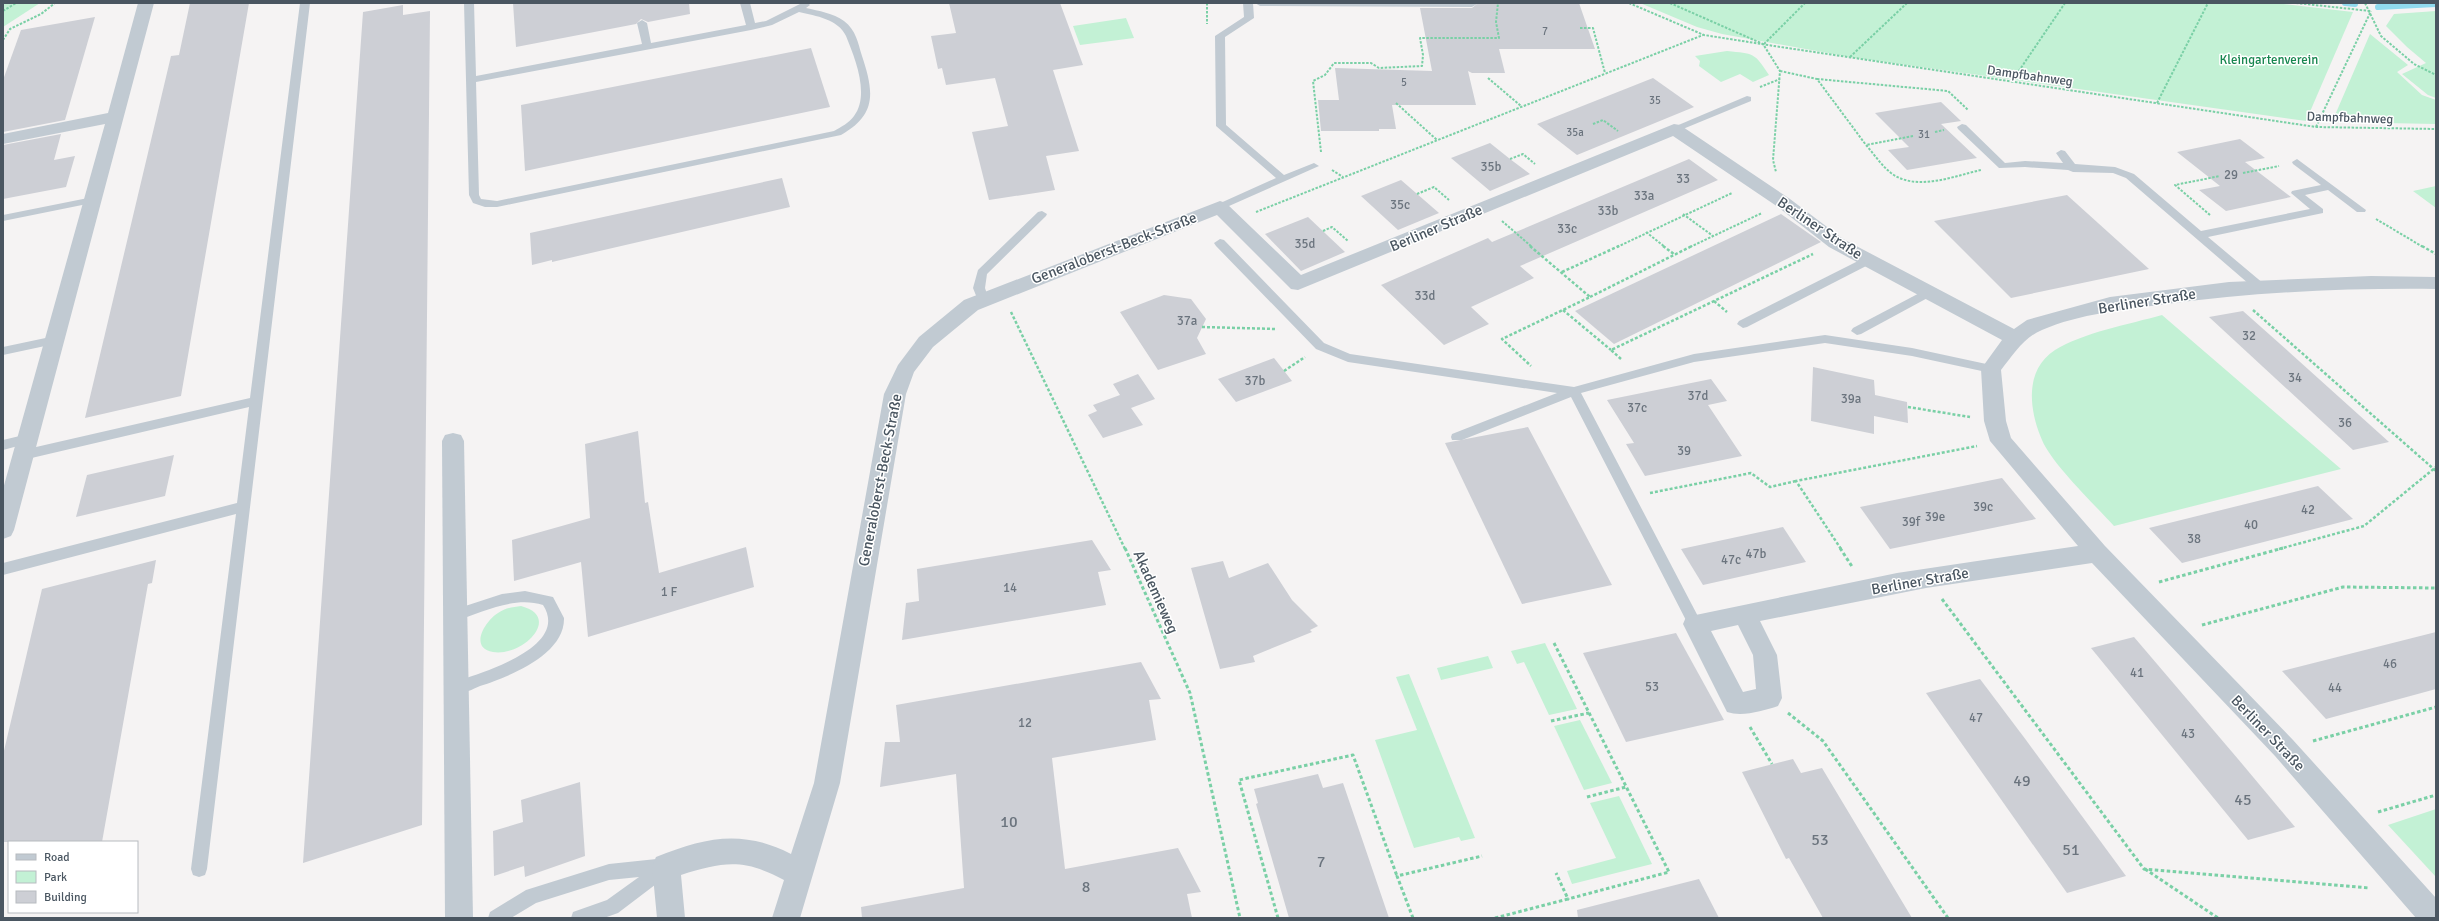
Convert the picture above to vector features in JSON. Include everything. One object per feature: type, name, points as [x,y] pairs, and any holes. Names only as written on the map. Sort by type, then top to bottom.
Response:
[{"type":"street","points":[[3,530],[146,3]]},
{"type":"street","points":[[3,139],[115,117]]},
{"type":"street","name":"Berliner Straße","points":[[1227,214],[1298,284],[1674,129],[1784,203],[1836,243],[2015,338]]},
{"type":"street","name":"Generaloberst-Beck-Straße","points":[[786,918],[798,872],[827,783],[894,394],[905,370],[926,342],[956,316],[992,296],[1227,214]]},
{"type":"street","name":"Berliner Straße","points":[[1991,370],[2015,338],[2034,325],[2110,304],[2229,289],[2260,287],[2371,282],[2436,283]]},
{"type":"street","points":[[1991,370],[1998,431]]},
{"type":"street","name":"Berliner Straße","points":[[1998,431],[2097,553],[2284,748],[2435,918]]},
{"type":"street","points":[[453,441],[458,918]]},
{"type":"street","name":"Berliner Straße","points":[[1695,624],[1926,578],[2097,553]]},
{"type":"street","points":[[1695,624],[1736,704],[1769,698],[1765,655],[1744,614]]},
{"type":"street","points":[[671,918],[666,866],[708,854],[741,850],[757,853],[798,872]]},
{"type":"lane","points":[[199,869],[305,3]]},
{"type":"lane","points":[[469,3],[471,80],[474,195],[477,201],[485,204],[527,199],[838,133],[848,128],[862,113],[867,84],[846,28],[828,17],[804,6],[769,23],[751,27],[471,80]]},
{"type":"lane","points":[[745,3],[751,27]]},
{"type":"lane","points":[[1248,3],[1249,18],[1220,36],[1222,126],[1283,179]]},
{"type":"lane","points":[[1260,3],[1472,4]]},
{"type":"lane","points":[[642,23],[647,47]]},
{"type":"lane","name":"Berliner Straße","points":[[1674,129],[1747,99]]},
{"type":"lane","points":[[1962,127],[2003,166],[2025,164],[2115,170],[2130,176],[2260,287]]},
{"type":"lane","points":[[2061,153],[2073,168]]},
{"type":"lane","points":[[2296,162],[2361,210]]},
{"type":"lane","points":[[1227,214],[1283,179],[1314,166]]},
{"type":"lane","points":[[2200,235],[2319,211],[2296,193],[2329,187]]},
{"type":"lane","points":[[3,218],[93,200]]},
{"type":"lane","points":[[992,296],[979,288],[982,273],[1042,214]]},
{"type":"lane","points":[[1220,243],[1320,346],[1348,358],[1574,391]]},
{"type":"lane","points":[[1743,324],[1868,260]]},
{"type":"lane","points":[[1857,331],[1929,292]]},
{"type":"lane","points":[[1457,437],[1574,391],[1694,358],[1825,339],[1912,352],[1991,370]]},
{"type":"lane","points":[[3,351],[55,340]]},
{"type":"lane","points":[[1574,391],[1628,498],[1695,624]]},
{"type":"lane","points":[[3,445],[26,447],[256,401]]},
{"type":"lane","points":[[3,570],[243,508]]},
{"type":"lane","points":[[455,615],[522,596],[538,597],[548,601],[557,621],[554,634],[543,647],[518,664],[491,677],[456,688]]},
{"type":"lane","points":[[496,918],[532,896],[588,878],[609,872],[666,866]]},
{"type":"lane","points":[[579,918],[612,907],[666,866]]},
{"type":"path","points":[[3,11],[16,3]]},
{"type":"path","points":[[3,40],[10,29],[41,14],[55,3]]},
{"type":"path","points":[[1314,166],[1322,163],[1313,81],[1325,75],[1334,64],[1346,62],[1371,63],[1379,68],[1422,66],[1423,55],[1420,38],[1499,38],[1496,22],[1498,3]]},
{"type":"path","name":"Dampfbahnweg","points":[[1629,3],[1704,35],[2316,127],[2436,129]]},
{"type":"path","points":[[1670,3],[1763,44],[1780,71],[1773,160],[1779,178]]},
{"type":"path","points":[[1763,44],[1805,3]]},
{"type":"path","points":[[1850,57],[1907,3]]},
{"type":"path","points":[[2012,81],[2065,3]]},
{"type":"path","points":[[2157,103],[2208,3]]},
{"type":"path","points":[[2296,3],[2371,11]]},
{"type":"path","points":[[2365,3],[2371,11],[2373,21],[2381,36],[2396,51],[2414,64],[2436,75]]},
{"type":"path","points":[[2316,127],[2371,11]]},
{"type":"path","points":[[1580,28],[1593,28],[1605,73]]},
{"type":"path","points":[[1227,214],[1437,140],[1704,35]]},
{"type":"path","points":[[1780,71],[1817,79],[1948,91],[1982,124],[1962,127]]},
{"type":"path","points":[[1488,78],[1522,106]]},
{"type":"path","points":[[1817,79],[1866,145],[1893,174],[1912,181],[1924,182],[2003,166]]},
{"type":"path","points":[[1396,103],[1437,140]]},
{"type":"path","points":[[1593,124],[1603,120],[1635,144]]},
{"type":"path","points":[[1866,145],[1913,136]]},
{"type":"path","points":[[1510,159],[1522,154],[1552,178]]},
{"type":"path","points":[[2243,172],[2265,169]]},
{"type":"path","points":[[2220,176],[2175,185],[2227,230]]},
{"type":"path","points":[[1562,272],[1682,214],[1754,184]]},
{"type":"path","points":[[1417,194],[1434,187],[1466,215]]},
{"type":"path","points":[[1554,388],[1502,339],[1590,297],[1674,254],[1784,203]]},
{"type":"path","points":[[1486,207],[1590,297]]},
{"type":"path","points":[[2361,210],[2436,254]]},
{"type":"path","points":[[1682,214],[1713,236]]},
{"type":"path","points":[[1646,232],[1674,254]]},
{"type":"path","points":[[1611,350],[1836,243]]},
{"type":"path","points":[[2229,289],[2436,471]]},
{"type":"path","name":"Akademieweg","points":[[992,296],[1112,520],[1190,693],[1240,918]]},
{"type":"path","points":[[1563,310],[1638,373]]},
{"type":"path","points":[[1202,327],[1305,330]]},
{"type":"path","points":[[1284,370],[1320,346]]},
{"type":"path","points":[[1908,407],[1998,431]]},
{"type":"path","points":[[1628,498],[1751,473],[1770,487],[1998,431]]},
{"type":"path","points":[[2131,590],[2364,526],[2434,468]]},
{"type":"path","points":[[1796,481],[1867,590]]},
{"type":"path","points":[[1926,578],[2144,869],[2218,918]]},
{"type":"path","points":[[2173,633],[2343,587],[2436,588]]},
{"type":"path","points":[[1495,918],[1669,872],[1554,643]]},
{"type":"path","points":[[1769,698],[1823,741],[1948,918]]},
{"type":"path","points":[[1736,704],[1772,764]]},
{"type":"path","points":[[2284,748],[2436,707]]},
{"type":"path","points":[[1551,721],[1589,713]]},
{"type":"path","points":[[1278,918],[1239,780],[1353,754],[1413,918]]},
{"type":"path","points":[[1587,797],[1626,788]]},
{"type":"path","points":[[2349,821],[2436,795]]},
{"type":"path","points":[[1397,876],[1482,856]]},
{"type":"path","points":[[2144,869],[2412,891]]},
{"type":"path","points":[[1556,873],[1568,899]]},
{"type":"green space","points":[[3,3],[40,3],[3,27]]},
{"type":"green space","name":"Kleingartenverein","points":[[1640,3],[2274,3],[2353,12],[2306,121],[1850,57],[1722,34],[1697,27]]},
{"type":"green space","points":[[2436,11],[2436,98],[2428,95],[2402,74],[2426,63],[2386,26],[2394,14]]},
{"type":"green space","points":[[1126,18],[1134,38],[1080,45],[1073,26]]},
{"type":"green space","points":[[2370,34],[2408,65],[2397,72],[2422,95],[2436,100],[2436,124],[2332,122]]},
{"type":"green space","points":[[1727,51],[1748,54],[1756,58],[1769,75],[1753,82],[1740,74],[1721,82],[1699,66],[1700,61],[1695,56]]},
{"type":"green space","points":[[2436,186],[2436,208],[2413,191]]},
{"type":"green space","points":[[2162,315],[2341,469],[2114,526],[2064,472],[2047,450],[2034,416],[2032,391],[2034,379],[2038,368],[2045,358],[2066,344],[2092,334]]},
{"type":"green space","points":[[521,606],[533,611],[538,619],[538,627],[534,635],[526,643],[504,652],[493,652],[486,649],[480,640],[489,621],[503,610]]},
{"type":"green space","points":[[1545,643],[1577,709],[1549,715],[1524,662],[1517,664],[1511,651]]},
{"type":"green space","points":[[1488,656],[1493,668],[1441,680],[1437,668]]},
{"type":"green space","points":[[1409,674],[1475,838],[1461,841],[1459,837],[1414,848],[1375,740],[1417,730],[1396,677]]},
{"type":"green space","points":[[1580,720],[1612,783],[1584,790],[1554,726]]},
{"type":"green space","points":[[1619,796],[1652,864],[1572,884],[1567,871],[1616,858],[1590,803]]},
{"type":"green space","points":[[2436,809],[2436,877],[2388,825]]},
{"type":"building","points":[[190,3],[249,3],[181,396],[85,418],[171,56],[179,55]]},
{"type":"building","points":[[513,3],[689,3],[690,14],[648,22],[641,19],[636,24],[516,47]]},
{"type":"building","points":[[949,3],[1060,3],[1083,65],[1053,70],[1079,151],[1046,156],[1055,190],[989,200],[972,132],[1008,126],[995,78],[946,85],[942,68],[938,69],[931,36],[956,33]]},
{"type":"building","points":[[1478,3],[1579,3],[1595,49],[1499,49],[1505,73],[1472,73],[1468,71],[1476,105],[1392,105],[1396,129],[1379,129],[1379,131],[1321,131],[1318,100],[1339,100],[1335,68],[1432,71],[1420,8],[1472,8]]},
{"type":"building","points":[[403,5],[403,15],[430,11],[422,825],[303,863],[363,12]]},
{"type":"building","points":[[95,17],[65,120],[3,132],[3,80],[21,30]]},
{"type":"building","points":[[811,48],[830,107],[525,171],[521,105]]},
{"type":"building","points":[[1653,78],[1694,107],[1577,155],[1537,124]]},
{"type":"building","points":[[1941,102],[1961,121],[1941,124],[1977,158],[1907,170],[1888,150],[1909,147],[1875,113]]},
{"type":"building","points":[[61,134],[54,160],[75,156],[66,187],[3,199],[3,145]]},
{"type":"building","points":[[2240,139],[2265,158],[2245,162],[2291,197],[2226,211],[2199,190],[2220,186],[2177,152]]},
{"type":"building","points":[[1490,143],[1530,174],[1490,191],[1451,158]]},
{"type":"building","points":[[1689,159],[1718,180],[1520,266],[1534,278],[1471,307],[1489,324],[1444,345],[1381,285],[1488,238],[1492,242]]},
{"type":"building","points":[[782,178],[790,207],[552,262],[552,260],[532,265],[530,233]]},
{"type":"building","points":[[1401,180],[1439,213],[1398,230],[1361,196]]},
{"type":"building","points":[[2067,195],[2149,269],[2011,298],[1934,221]]},
{"type":"building","points":[[1781,214],[1821,242],[1614,344],[1575,311]]},
{"type":"building","points":[[1308,217],[1345,252],[1301,271],[1265,234]]},
{"type":"building","points":[[1164,295],[1191,299],[1206,319],[1197,338],[1206,354],[1158,370],[1120,312]]},
{"type":"building","points":[[2243,311],[2389,442],[2353,450],[2209,317]]},
{"type":"building","points":[[1274,358],[1292,381],[1236,402],[1218,379]]},
{"type":"building","points":[[1813,367],[1874,380],[1875,395],[1907,402],[1908,423],[1874,416],[1874,434],[1811,421]]},
{"type":"building","points":[[1138,374],[1155,399],[1131,408],[1143,425],[1103,438],[1088,415],[1097,411],[1093,405],[1120,395],[1113,384]]},
{"type":"building","points":[[1711,379],[1727,401],[1708,405],[1742,456],[1645,476],[1626,444],[1634,443],[1607,400]]},
{"type":"building","points":[[1528,427],[1612,585],[1522,604],[1445,443]]},
{"type":"building","points":[[638,431],[645,503],[648,502],[659,573],[746,547],[754,587],[588,637],[581,562],[514,581],[512,540],[590,518],[585,444]]},
{"type":"building","points":[[174,455],[165,496],[76,517],[87,475]]},
{"type":"building","points":[[2002,478],[2036,519],[1890,549],[1860,507]]},
{"type":"building","points":[[2318,486],[2353,519],[2182,563],[2149,528]]},
{"type":"building","points":[[1783,527],[1806,562],[1703,585],[1681,549]]},
{"type":"building","points":[[1092,540],[1111,570],[1098,572],[1106,605],[902,640],[906,603],[919,601],[917,569]]},
{"type":"building","points":[[156,560],[152,583],[148,584],[102,841],[3,842],[3,755],[42,589]]},
{"type":"building","points":[[1223,561],[1229,578],[1268,563],[1292,600],[1318,626],[1310,630],[1312,632],[1253,656],[1255,662],[1220,669],[1191,568]]},
{"type":"building","points":[[2436,632],[2436,689],[2326,719],[2282,671]]},
{"type":"building","points":[[1676,633],[1724,720],[1626,742],[1583,653]]},
{"type":"building","points":[[2134,637],[2295,827],[2248,840],[2091,648]]},
{"type":"building","points":[[1141,662],[1161,699],[1149,700],[1156,740],[1052,758],[1065,869],[1178,848],[1201,892],[1187,894],[1192,918],[862,918],[861,907],[964,888],[956,774],[880,787],[885,742],[900,742],[896,705]]},
{"type":"building","points":[[1980,679],[2126,876],[2067,893],[1926,693]]},
{"type":"building","points":[[1793,759],[1801,773],[1822,768],[1912,918],[1823,918],[1789,858],[1786,859],[1742,772]]},
{"type":"building","points":[[1318,774],[1323,788],[1343,783],[1389,918],[1289,918],[1256,804],[1258,803],[1254,789]]},
{"type":"building","points":[[580,782],[585,856],[525,877],[524,866],[494,876],[493,831],[523,822],[521,800]]},
{"type":"building","points":[[1699,879],[1719,918],[1578,918],[1577,910]]},
{"type":"waterway","points":[[2345,3],[2355,4]]},
{"type":"waterway","points":[[2378,7],[2436,4]]}]
